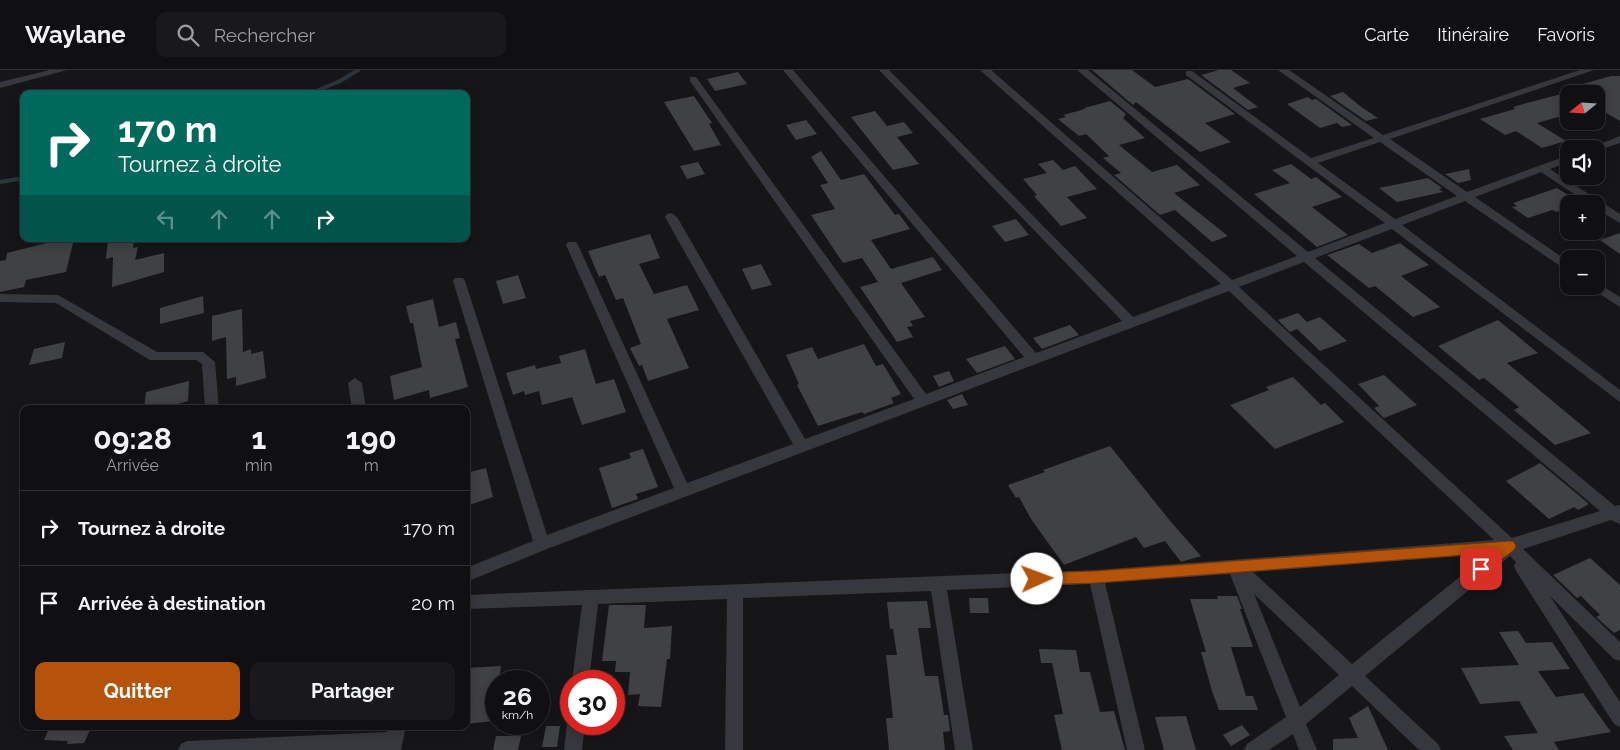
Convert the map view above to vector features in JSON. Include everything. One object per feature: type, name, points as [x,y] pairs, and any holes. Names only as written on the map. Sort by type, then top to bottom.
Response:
[{"type":"street","points":[[0,85],[62,70]]},
{"type":"street","points":[[788,70],[1033,360]]},
{"type":"street","points":[[884,70],[1131,323]]},
{"type":"street","points":[[985,70],[1230,285],[1510,546],[1620,653]]},
{"type":"street","points":[[1082,70],[1618,515]]},
{"type":"street","points":[[1282,70],[1560,262]]},
{"type":"street","points":[[1310,162],[1589,70]]},
{"type":"street","points":[[1189,73],[1394,224],[1620,398]]},
{"type":"street","points":[[694,79],[922,401]]},
{"type":"street","points":[[1605,144],[1620,138]]},
{"type":"street","points":[[1609,143],[1620,150]]},
{"type":"street","points":[[470,573],[542,544],[1560,161]]},
{"type":"street","points":[[1541,168],[1620,219]]},
{"type":"street","points":[[671,217],[802,446]]},
{"type":"street","points":[[572,245],[683,491]]},
{"type":"street","points":[[459,281],[542,544]]},
{"type":"street","points":[[1605,292],[1620,303]]},
{"type":"street","points":[[0,298],[58,299],[155,357],[198,355],[208,362],[212,405]]},
{"type":"street","points":[[355,383],[358,405]]},
{"type":"street","points":[[470,602],[1096,577],[1510,546],[1618,515]]},
{"type":"street","points":[[1253,750],[1296,721],[1351,674],[1510,546]]},
{"type":"street","points":[[1510,546],[1620,718]]},
{"type":"street","points":[[1235,566],[1432,750]]},
{"type":"street","points":[[1235,566],[1308,750]]},
{"type":"street","points":[[1096,577],[1136,750]]},
{"type":"street","points":[[938,583],[964,750]]},
{"type":"street","points":[[734,750],[735,591]]},
{"type":"street","points":[[582,670],[591,597]]},
{"type":"street","points":[[573,750],[575,735]]},
{"type":"street","points":[[187,750],[394,739]]},
{"type":"building","points":[[1092,70],[1132,70],[1155,87],[1188,79],[1235,114],[1205,123],[1231,142],[1200,152],[1136,102],[1133,105]]},
{"type":"building","points":[[1219,70],[1231,70],[1250,83],[1233,88],[1258,107],[1248,110],[1201,75]]},
{"type":"building","points":[[738,72],[747,84],[715,91],[707,79]]},
{"type":"building","points":[[1611,76],[1620,76],[1620,121],[1605,112],[1605,85],[1579,85]]},
{"type":"building","points":[[1343,92],[1378,118],[1366,121],[1330,96]]},
{"type":"building","points":[[1560,94],[1560,117],[1537,123],[1564,140],[1542,148],[1516,131],[1505,135],[1480,119],[1515,109],[1513,107]]},
{"type":"building","points":[[694,96],[712,123],[709,124],[721,145],[694,151],[664,102]]},
{"type":"building","points":[[1308,97],[1312,100],[1316,99],[1352,125],[1342,127],[1337,123],[1320,128],[1287,104]]},
{"type":"building","points":[[1110,101],[1126,114],[1123,118],[1145,138],[1119,145],[1152,172],[1177,165],[1200,185],[1174,193],[1228,236],[1212,242],[1175,210],[1160,215],[1114,175],[1121,173],[1103,158],[1109,156],[1086,134],[1079,136],[1058,119],[1066,117],[1063,115]]},
{"type":"building","points":[[875,111],[887,126],[904,122],[913,133],[897,137],[919,164],[893,170],[851,117]]},
{"type":"building","points":[[806,120],[817,134],[796,140],[786,125]]},
{"type":"building","points":[[821,151],[841,180],[864,174],[895,215],[899,214],[910,229],[871,240],[891,269],[933,257],[942,270],[901,283],[925,317],[910,321],[913,326],[907,327],[913,337],[897,342],[860,287],[878,282],[862,258],[843,263],[811,215],[835,209],[820,185],[828,183],[811,157]]},
{"type":"building","points":[[1053,160],[1063,170],[1075,166],[1097,189],[1067,197],[1087,218],[1061,226],[1034,196],[1037,195],[1023,179],[1047,173],[1038,164]]},
{"type":"building","points":[[698,162],[705,174],[687,179],[680,166]]},
{"type":"building","points":[[1291,164],[1311,179],[1316,177],[1342,197],[1312,207],[1348,235],[1317,247],[1254,194],[1290,183],[1272,170]]},
{"type":"building","points":[[1469,169],[1471,180],[1458,183],[1445,174]]},
{"type":"building","points":[[1428,178],[1442,188],[1439,189],[1443,192],[1397,202],[1379,188]]},
{"type":"building","points":[[1557,188],[1568,195],[1560,195],[1560,210],[1556,212],[1552,210],[1528,218],[1512,207],[1517,206],[1513,203]]},
{"type":"building","points":[[1016,219],[1029,235],[1005,242],[992,226]]},
{"type":"building","points":[[1620,233],[1620,254],[1600,240],[1605,240],[1605,238]]},
{"type":"building","points":[[650,234],[660,258],[639,264],[654,294],[687,285],[699,310],[667,319],[689,368],[648,381],[642,365],[639,366],[630,348],[641,344],[623,298],[616,300],[605,275],[599,277],[588,251]]},
{"type":"building","points":[[51,242],[73,242],[66,272],[26,280],[24,287],[0,292],[0,261],[6,260],[7,253]]},
{"type":"building","points":[[108,242],[134,242],[133,248],[138,247],[135,260],[164,253],[164,272],[112,287],[113,257],[106,259]]},
{"type":"building","points":[[1400,243],[1429,265],[1401,276],[1440,307],[1413,317],[1375,286],[1369,288],[1327,255],[1359,244],[1372,253]]},
{"type":"building","points":[[761,264],[772,285],[752,290],[742,269]]},
{"type":"building","points":[[518,275],[526,298],[503,304],[496,281]]},
{"type":"building","points":[[203,296],[204,313],[160,324],[160,308]]},
{"type":"building","points":[[433,299],[439,327],[456,322],[460,338],[455,339],[468,387],[430,398],[429,390],[394,400],[390,376],[422,367],[413,323],[410,323],[406,306]]},
{"type":"building","points":[[242,309],[243,352],[251,349],[251,354],[263,351],[266,378],[236,386],[236,377],[227,379],[226,337],[212,341],[212,316]]},
{"type":"building","points":[[1298,313],[1307,322],[1320,317],[1347,341],[1320,351],[1297,329],[1290,332],[1278,320]]},
{"type":"building","points":[[1498,320],[1538,353],[1507,363],[1591,433],[1555,445],[1514,410],[1519,407],[1484,378],[1479,380],[1438,346]]},
{"type":"building","points":[[1070,325],[1079,335],[1042,349],[1033,338]]},
{"type":"building","points":[[65,342],[62,358],[29,365],[34,349]]},
{"type":"building","points":[[864,344],[876,366],[883,364],[901,394],[891,398],[894,403],[864,414],[862,412],[818,426],[797,385],[799,384],[786,355],[812,347],[818,359]]},
{"type":"building","points":[[1005,346],[1015,359],[977,373],[966,359]]},
{"type":"building","points":[[585,349],[596,384],[614,379],[626,412],[582,425],[572,397],[542,405],[539,391],[525,395],[524,391],[513,395],[506,373],[535,365],[536,369],[561,363],[559,356]]},
{"type":"building","points":[[949,371],[954,381],[939,387],[933,376]]},
{"type":"building","points":[[1384,375],[1417,405],[1384,418],[1374,408],[1379,406],[1358,384]]},
{"type":"building","points":[[1293,377],[1321,405],[1325,403],[1344,422],[1275,449],[1230,405],[1269,390],[1266,387]]},
{"type":"building","points":[[189,381],[188,401],[174,405],[144,405],[146,392]]},
{"type":"building","points":[[962,394],[968,405],[953,409],[947,400]]},
{"type":"building","points":[[1110,446],[1201,556],[1181,562],[1165,541],[1144,548],[1136,537],[1064,565],[1031,519],[1019,497],[1016,498],[1008,485],[1045,472],[1043,470]]},
{"type":"building","points":[[643,449],[658,487],[636,494],[638,499],[612,508],[599,468],[631,458],[629,453]]},
{"type":"building","points":[[1540,463],[1589,504],[1578,510],[1574,507],[1549,519],[1506,481]]},
{"type":"building","points":[[486,468],[493,497],[470,505],[470,472]]},
{"type":"building","points":[[1590,558],[1620,585],[1620,630],[1614,633],[1596,617],[1600,615],[1581,596],[1577,598],[1553,575]]},
{"type":"building","points":[[1217,596],[1237,596],[1242,609],[1240,609],[1253,647],[1231,647],[1246,696],[1253,696],[1258,710],[1219,710],[1212,691],[1201,652],[1206,652],[1190,599],[1218,599]]},
{"type":"building","points":[[969,598],[988,598],[989,613],[970,613]]},
{"type":"building","points":[[927,601],[931,628],[918,628],[925,676],[938,676],[944,715],[948,715],[950,731],[943,732],[945,750],[889,750],[886,718],[893,718],[886,655],[897,655],[893,629],[890,629],[887,602]]},
{"type":"building","points":[[609,605],[646,605],[644,628],[672,626],[670,659],[667,659],[661,707],[638,706],[640,694],[628,695],[630,672],[615,670],[616,661],[602,661]]},
{"type":"building","points":[[1518,631],[1526,643],[1552,642],[1570,669],[1538,671],[1556,697],[1583,693],[1611,732],[1554,742],[1559,750],[1513,750],[1504,736],[1538,733],[1519,701],[1480,704],[1461,668],[1519,665],[1499,632]]},
{"type":"building","points":[[1039,649],[1076,650],[1080,672],[1090,672],[1100,712],[1114,711],[1125,750],[1062,750],[1054,715],[1063,714],[1052,663],[1041,663]]},
{"type":"building","points":[[501,666],[500,670],[485,670],[485,722],[470,724],[470,668]]},
{"type":"building","points":[[1368,706],[1388,750],[1333,750],[1333,739],[1358,738],[1349,718]]},
{"type":"building","points":[[1186,716],[1196,750],[1164,750],[1155,717]]},
{"type":"building","points":[[1242,725],[1250,735],[1231,746],[1223,735]]},
{"type":"building","points":[[550,726],[560,726],[557,747],[542,747],[544,735],[550,735]]},
{"type":"building","points":[[48,730],[90,730],[84,743],[67,744],[68,741],[44,740]]},
{"type":"building","points":[[496,736],[521,736],[518,750],[493,750]]},
{"type":"waterway","points":[[319,90],[340,81],[358,70]]},
{"type":"waterway","points":[[0,182],[20,179]]},
{"type":"route","points":[[1037,579],[1096,577],[1510,546],[1481,569]]}]
